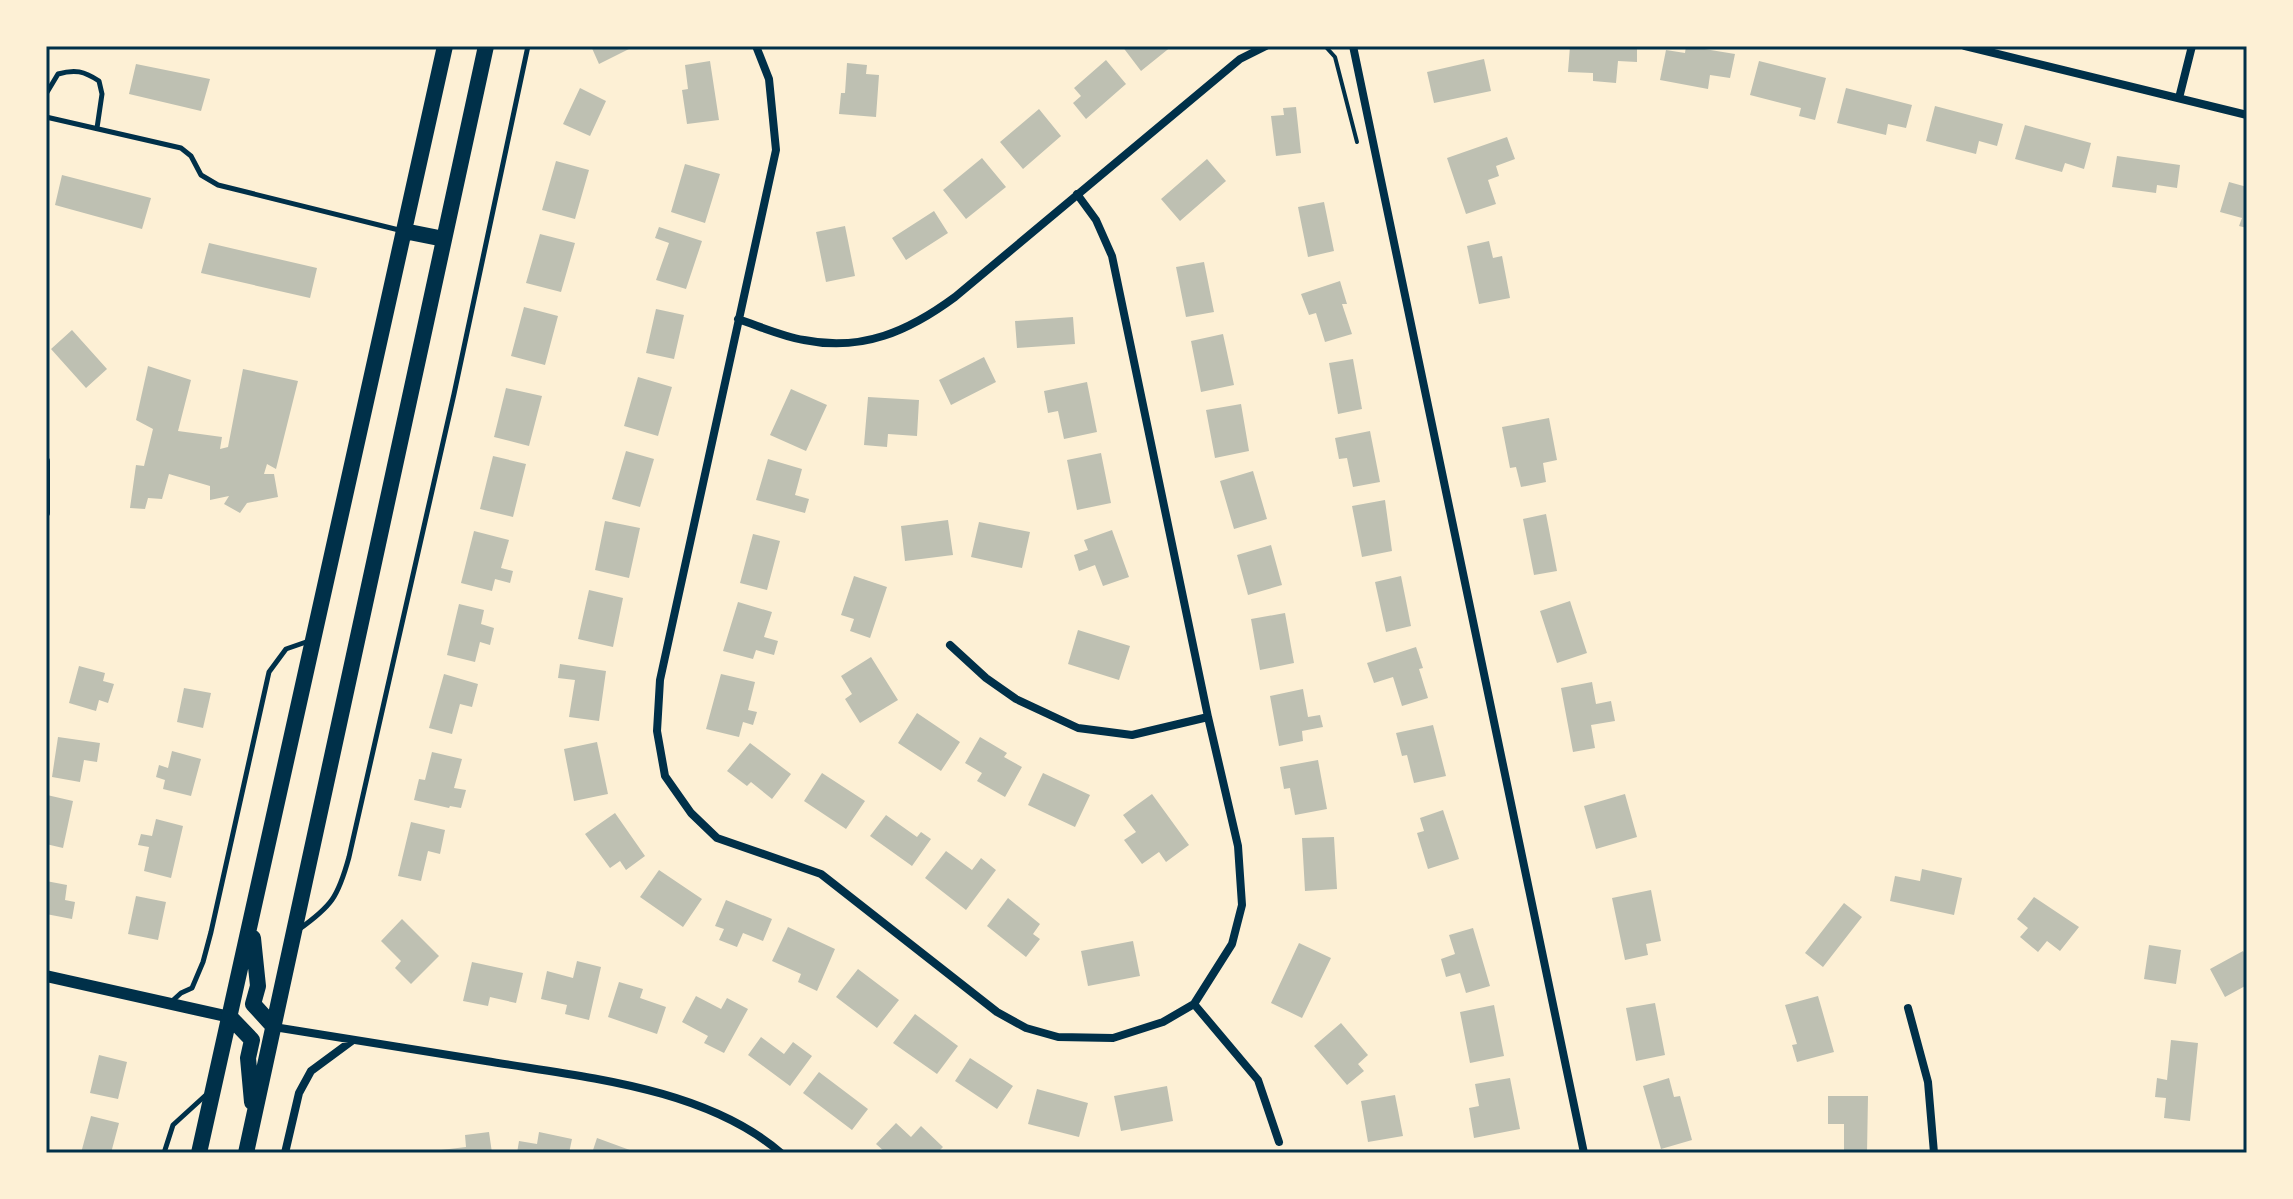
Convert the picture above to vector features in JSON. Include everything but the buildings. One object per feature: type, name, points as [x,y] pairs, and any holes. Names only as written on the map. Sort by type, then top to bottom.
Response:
[{"type":"main road","points":[[199,1153],[445,46]]},
{"type":"main road","points":[[246,1153],[486,46]]},
{"type":"main road","points":[[404,231],[444,239]]},
{"type":"main road","points":[[251,919],[258,986],[253,1004],[274,1027]]},
{"type":"main road","points":[[230,1017],[252,1040],[248,1058],[253,1121]]},
{"type":"street","points":[[756,46],[769,79],[776,150],[660,680],[657,731],[665,776],[691,813],[717,838],[821,874],[997,1012],[1026,1028],[1058,1037],[1113,1038],[1163,1022],[1194,1004],[1232,944],[1242,905],[1238,846],[1112,256],[1096,220],[1077,194]]},
{"type":"street","points":[[738,319],[804,340],[842,344],[893,335],[925,319],[1240,59],[1266,46]]},
{"type":"street","points":[[1353,46],[1584,1153]]},
{"type":"street","points":[[1965,46],[2247,115]]},
{"type":"street","points":[[2179,98],[2192,46]]},
{"type":"street","points":[[46,461],[46,513]]},
{"type":"street","points":[[950,645],[986,678],[1016,699],[1078,728],[1132,735],[1208,717]]},
{"type":"street","points":[[46,976],[230,1017]]},
{"type":"street","points":[[1194,1004],[1258,1080],[1279,1142]]},
{"type":"street","points":[[1908,1008],[1928,1082],[1934,1153]]},
{"type":"street","points":[[274,1027],[598,1080],[683,1100],[724,1117],[781,1153]]},
{"type":"street","points":[[285,1153],[299,1093],[311,1071],[354,1040]]},
{"type":"lane","points":[[294,933],[333,902],[346,868],[454,394],[528,46]]},
{"type":"lane","points":[[46,94],[58,74],[73,69],[85,71],[99,81],[102,94],[97,128]]},
{"type":"lane","points":[[46,117],[181,148],[191,156],[201,175],[218,185],[404,231]]},
{"type":"lane","points":[[169,1004],[192,988],[203,962],[229,859],[269,672],[286,649],[312,640]]},
{"type":"lane","points":[[164,1153],[173,1125],[214,1089]]}]
